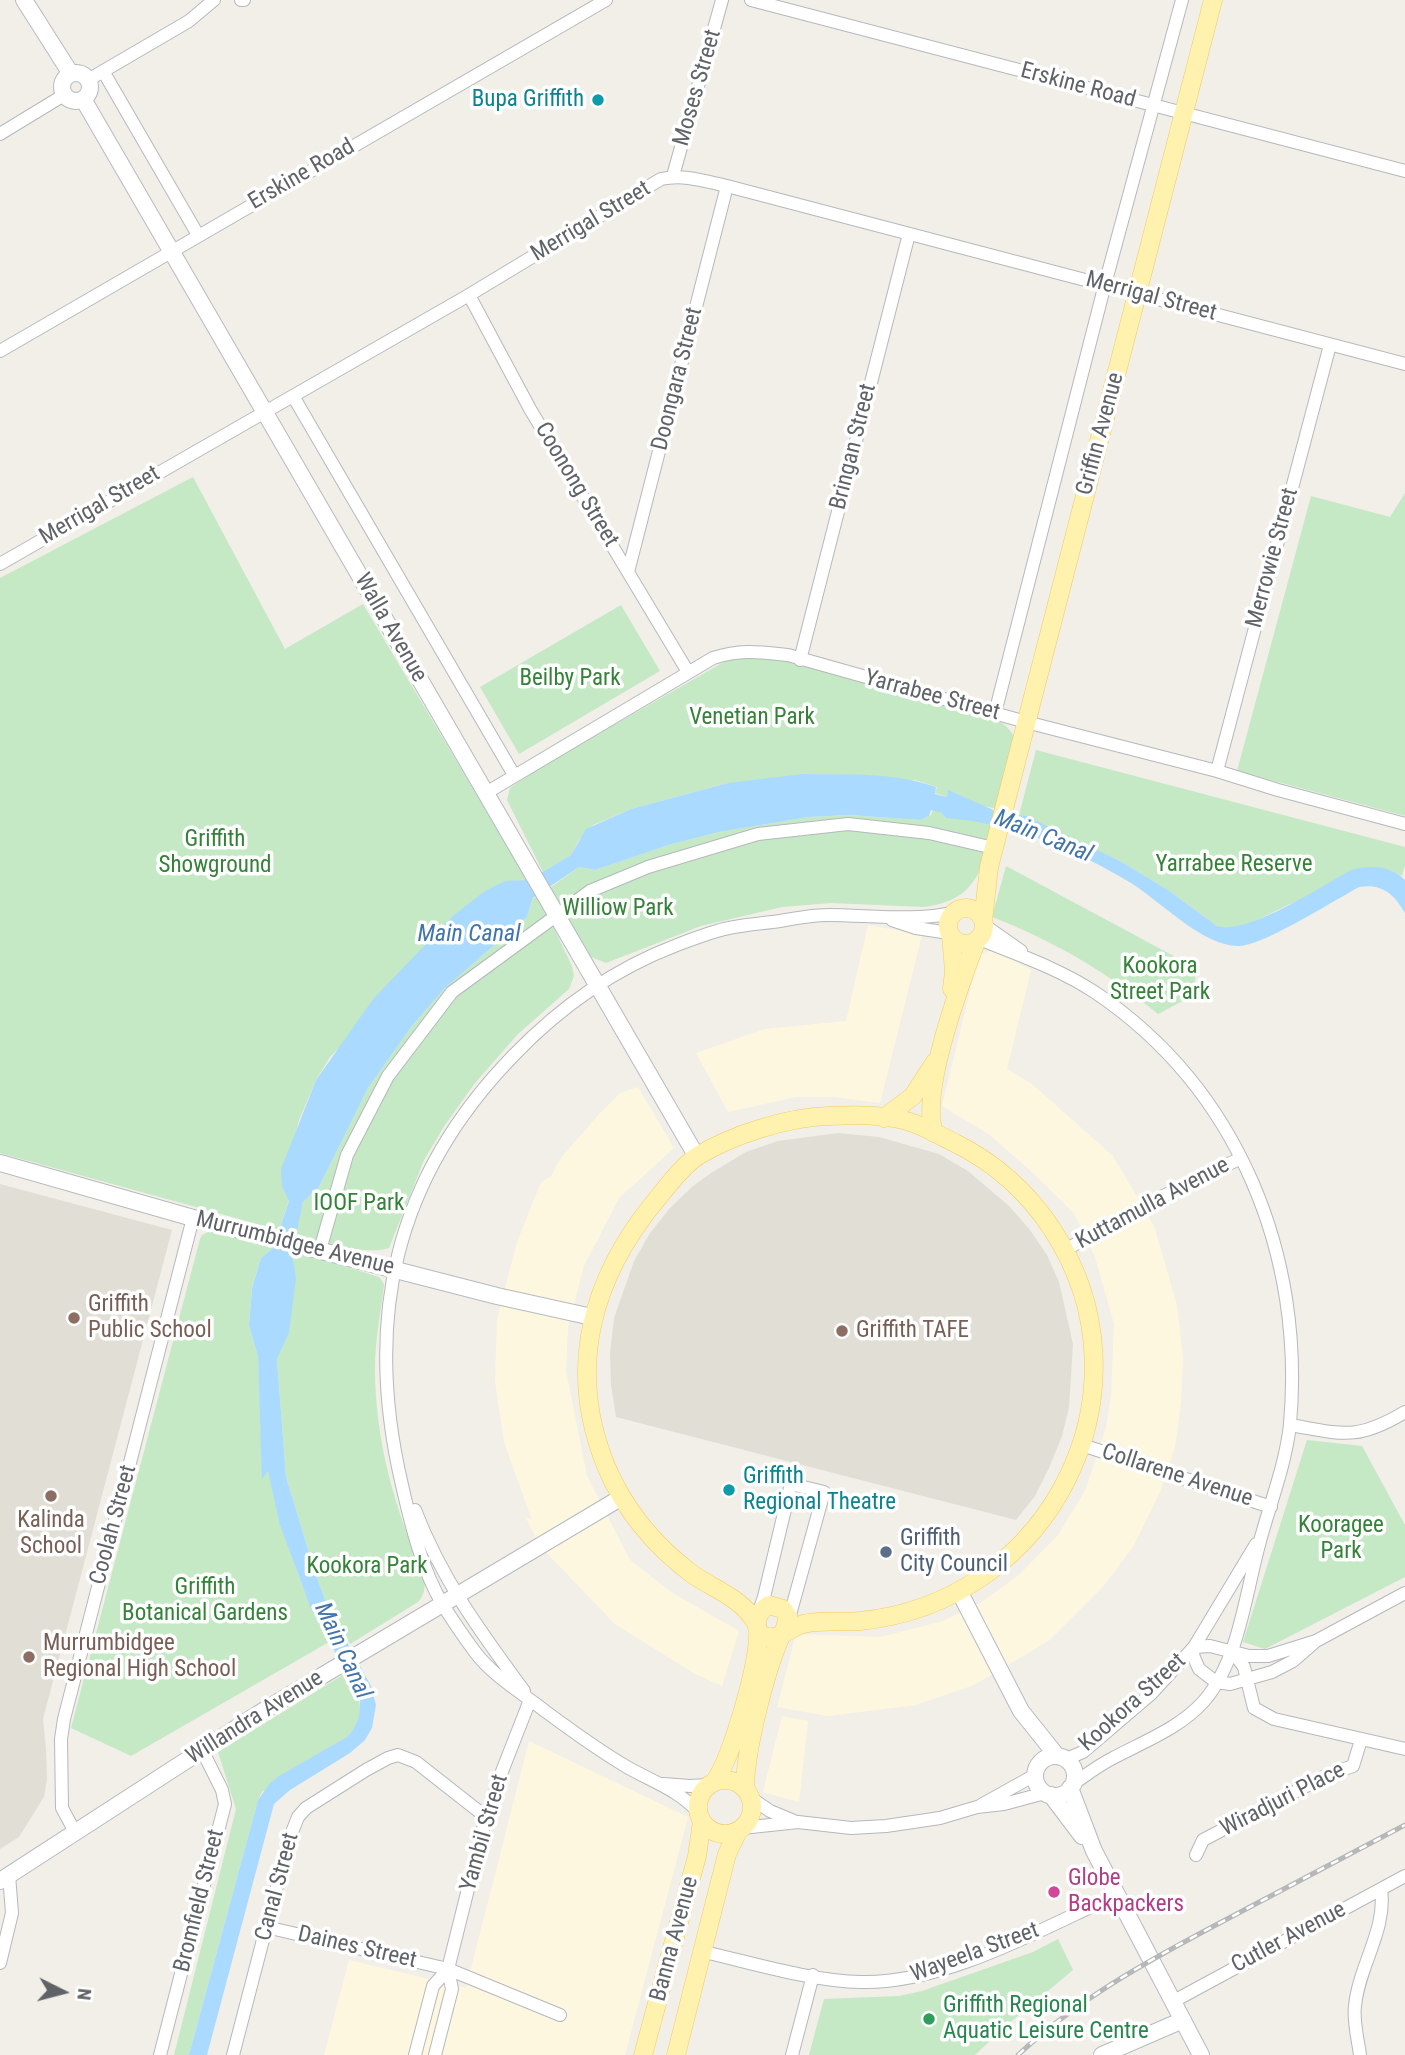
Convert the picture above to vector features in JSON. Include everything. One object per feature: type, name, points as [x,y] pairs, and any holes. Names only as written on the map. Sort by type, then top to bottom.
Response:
[{"type":"main road","name":"Griffin Avenue","points":[[934,1133],[930,1120],[931,1102],[942,1050],[959,986],[981,932],[989,867],[1213,0]]},
{"type":"main road","name":"Griffin Avenue","points":[[958,910],[989,867]]},
{"type":"main road","points":[[958,910],[977,912],[981,932],[966,945],[960,944],[950,934],[948,924],[958,910]]},
{"type":"main road","name":"Griffin Avenue","points":[[947,1031],[954,971],[950,934]]},
{"type":"main road","name":"Griffin Avenue","points":[[884,1118],[913,1096],[942,1050]]},
{"type":"main road","points":[[849,1115],[904,1120],[974,1152],[1007,1177],[1039,1209],[1065,1250],[1082,1289],[1093,1340],[1092,1396],[1082,1445],[1066,1483],[1028,1539],[996,1567],[928,1606],[865,1620],[810,1623],[785,1629],[769,1637],[738,1602],[691,1573],[647,1532],[622,1497],[605,1462],[594,1425],[587,1379],[592,1317],[623,1245],[680,1171],[697,1157],[779,1122],[849,1115]]},
{"type":"main road","points":[[757,1622],[758,1647],[752,1704],[746,1764],[744,1782],[749,1794],[750,1818],[740,1829],[721,1834],[710,1830],[700,1817],[698,1800],[727,1760],[752,1704],[772,1655],[785,1629],[786,1613],[774,1605],[765,1607],[757,1622]]},
{"type":"main road","points":[[712,1783],[736,1781],[749,1794]]},
{"type":"main road","name":"Banna Avenue","points":[[643,2055],[697,1856],[700,1817]]},
{"type":"main road","name":"Banna Avenue","points":[[676,2055],[727,1854],[740,1829]]},
{"type":"main road","points":[[672,1945],[704,1952]]},
{"type":"street","points":[[24,0],[71,74]]},
{"type":"street","points":[[88,80],[189,21],[214,0]]},
{"type":"street","name":"Erskine Road","points":[[0,351],[606,0]]},
{"type":"street","name":"Moses Street","points":[[673,176],[722,0]]},
{"type":"street","name":"Erskine Road","points":[[751,0],[1405,171]]},
{"type":"street","name":"Griffin Avenue","points":[[995,713],[1105,284],[1182,0]]},
{"type":"street","points":[[103,71],[198,235]]},
{"type":"street","points":[[71,74],[80,74],[88,80],[89,93],[83,99],[75,101],[64,95],[63,83],[71,74]]},
{"type":"street","points":[[0,134],[64,95]]},
{"type":"street","name":"Walla Avenue","points":[[83,99],[697,1157]]},
{"type":"street","name":"Merrigal Street","points":[[0,564],[469,295],[661,179],[673,176],[727,186],[1405,364]]},
{"type":"street","name":"Doongara Street","points":[[628,572],[727,186]]},
{"type":"street","name":"Bringan Street","points":[[800,660],[909,234]]},
{"type":"street","name":"Coonong Street","points":[[469,295],[530,409],[688,672]]},
{"type":"street","name":"Merrowie Street","points":[[1217,771],[1330,345]]},
{"type":"street","name":"Walla Avenue","points":[[293,396],[514,775]]},
{"type":"street","name":"Yarrabee Street","points":[[485,793],[713,659],[733,652],[760,651],[788,655],[1405,824]]},
{"type":"street","points":[[320,1250],[347,1156],[388,1076],[452,992],[590,891],[648,867],[758,834],[848,824],[996,840]]},
{"type":"street","points":[[700,1817],[686,1800],[604,1753],[530,1700],[449,1599],[396,1458],[387,1406],[386,1329],[395,1269],[427,1173],[466,1108],[535,1033],[596,984],[652,955],[719,930],[825,915],[939,917],[958,910]]},
{"type":"street","points":[[887,918],[916,928],[950,934]]},
{"type":"street","name":"Kookora Street","points":[[981,932],[1095,993],[1151,1038],[1196,1087],[1241,1158],[1269,1221],[1286,1293],[1291,1363],[1290,1425],[1271,1507],[1261,1535],[1231,1651],[1205,1700],[1179,1724],[1110,1760],[1072,1786]]},
{"type":"street","name":"Kuttamulla Avenue","points":[[1065,1250],[1149,1203],[1241,1158]]},
{"type":"street","name":"Murrumbidgee Avenue","points":[[0,1163],[193,1218],[592,1317]]},
{"type":"street","name":"Coolah Street","points":[[75,1832],[62,1808],[61,1739],[64,1719],[193,1218]]},
{"type":"street","points":[[1290,1425],[1341,1434],[1365,1432],[1382,1426],[1405,1412]]},
{"type":"street","name":"Collarene Avenue","points":[[1082,1445],[1271,1507]]},
{"type":"street","points":[[757,1622],[791,1483],[824,1492],[785,1629]]},
{"type":"street","name":"Willandra Avenue","points":[[4,1878],[332,1669],[622,1497]]},
{"type":"street","name":"Kookora Street","points":[[1061,1757],[1083,1752],[1143,1701],[1194,1647],[1261,1535]]},
{"type":"street","points":[[958,1591],[1021,1711],[1034,1745],[1038,1786],[1048,1794],[1094,1852]]},
{"type":"street","points":[[1316,1641],[1293,1661],[1272,1672],[1230,1684],[1216,1682],[1199,1669],[1193,1655],[1194,1647],[1210,1646],[1249,1656],[1268,1656],[1316,1641],[1405,1593]]},
{"type":"street","points":[[1231,1651],[1241,1661],[1254,1708],[1266,1715],[1405,1749]]},
{"type":"street","name":"Yambil Street","points":[[415,2055],[433,1986],[448,1969],[486,1817],[530,1700]]},
{"type":"street","points":[[1021,1711],[1074,1770],[1072,1786],[1094,1852],[1200,2055]]},
{"type":"street","name":"Wiradjuri Place","points":[[1196,1854],[1203,1840],[1327,1775],[1353,1766],[1361,1740]]},
{"type":"street","name":"Bromfield Street","points":[[160,2055],[225,1804],[222,1790],[202,1750]]},
{"type":"street","name":"Canal Street","points":[[233,2055],[289,1840],[298,1817],[316,1801],[378,1763],[398,1755],[415,1762],[486,1817]]},
{"type":"street","points":[[977,1807],[1036,1771],[1045,1758],[1061,1757]]},
{"type":"street","points":[[659,1783],[690,1786],[712,1783]]},
{"type":"street","points":[[740,1829],[798,1822],[867,1828],[931,1819],[977,1807],[1065,1793],[1072,1786]]},
{"type":"street","points":[[749,1794],[771,1811],[798,1822]]},
{"type":"street","name":"Cutler Avenue","points":[[1174,2001],[1405,1876]]},
{"type":"street","points":[[0,1963],[12,1913],[4,1878]]},
{"type":"street","points":[[1360,2055],[1354,2008],[1379,1926],[1383,1905],[1381,1889]]},
{"type":"street","name":"Wayeela Street","points":[[704,1952],[813,1976],[864,1982],[902,1980],[1004,1946],[1116,1895]]},
{"type":"street","name":"Daines Street","points":[[266,1927],[448,1969],[560,2015]]},
{"type":"street","name":"Yambil Street","points":[[435,2055],[453,1989],[448,1969]]},
{"type":"street","points":[[792,2055],[813,1976]]},
{"type":"street","points":[[1102,2055],[1183,2020]]},
{"type":"shaded area","points":[[868,925],[922,935],[880,1103],[834,1097],[796,1097],[728,1112],[696,1053],[765,1029],[846,1021]]},
{"type":"shaded area","points":[[996,950],[1031,970],[1007,1069],[1032,1084],[1113,1156],[1154,1226],[1177,1305],[1183,1358],[1175,1447],[1160,1492],[1133,1547],[1102,1588],[1050,1640],[974,1685],[916,1705],[828,1716],[777,1707],[796,1634],[880,1637],[943,1621],[982,1602],[1020,1574],[1058,1535],[1086,1489],[1106,1427],[1111,1395],[1114,1324],[1095,1257],[1074,1213],[990,1135],[942,1106],[979,954]]},
{"type":"shaded area","points":[[638,1087],[674,1148],[619,1198],[584,1266],[568,1327],[566,1371],[587,1476],[630,1560],[671,1592],[739,1631],[722,1686],[695,1674],[615,1624],[540,1546],[525,1516],[532,1520],[504,1442],[495,1381],[497,1319],[517,1242],[541,1182],[551,1176],[561,1158],[620,1093]]},
{"type":"shaded area","name":"Griffith TAFE","points":[[838,1133],[879,1137],[939,1154],[968,1171],[1009,1206],[1047,1255],[1059,1282],[1073,1344],[1069,1408],[1062,1436],[1049,1468],[1035,1496],[1016,1520],[616,1417],[610,1353],[614,1318],[634,1261],[650,1233],[670,1208],[693,1186],[746,1152],[778,1141]]},
{"type":"shaded area","points":[[0,1184],[172,1230],[43,1719],[47,1779],[44,1797],[19,1837],[0,1849]]},
{"type":"shaded area","points":[[782,1716],[808,1721],[799,1802],[763,1792]]},
{"type":"shaded area","points":[[529,1741],[688,1817],[625,2055],[324,2055],[349,1960],[466,1988]]},
{"type":"green space","name":"Griffith Showground","points":[[193,477],[285,649],[363,604],[528,881],[505,881],[330,1057],[316,1080],[299,1120],[282,1187],[289,1200],[279,1230],[0,1153],[0,578]]},
{"type":"green space","points":[[1405,493],[1405,816],[1237,771],[1311,496],[1390,517]]},
{"type":"green space","name":"Beilby Park","points":[[621,605],[660,671],[519,754],[480,687]]},
{"type":"green space","name":"Venetian Park","points":[[764,657],[993,717],[1006,726],[1016,738],[999,809],[971,804],[948,791],[947,797],[935,793],[937,787],[915,780],[728,783],[631,809],[593,825],[579,840],[571,855],[543,872],[507,800],[510,788],[539,768],[722,663],[735,658]]},
{"type":"green space","name":"Yarrabee Reserve","points":[[1036,750],[1405,847],[1402,876],[1390,870],[1290,904],[1247,925],[1225,929],[1122,862],[1019,815]]},
{"type":"green space","name":"Williow Park","points":[[933,809],[993,825],[980,869],[966,890],[956,898],[924,907],[831,903],[782,907],[701,926],[606,963],[591,957],[547,890],[579,867],[595,870],[672,844],[719,832],[809,817],[849,815],[921,820],[931,815]]},
{"type":"green space","name":"Kookora Street Park","points":[[1006,866],[1196,968],[1194,995],[1158,1014],[1119,984],[1079,959],[1037,936],[992,917]]},
{"type":"green space","name":"IOOF Park","points":[[538,895],[572,966],[574,976],[569,989],[518,1034],[475,1083],[445,1125],[424,1160],[389,1248],[355,1249],[295,1234],[303,1202],[319,1187],[368,1088],[412,1026],[445,988],[527,917],[533,899]]},
{"type":"green space","name":"Griffith Botanical Gardens","points":[[213,1230],[242,1236],[273,1248],[261,1258],[252,1287],[249,1325],[258,1357],[263,1477],[268,1470],[292,1558],[329,1642],[131,1756],[71,1728],[200,1239],[202,1235]]},
{"type":"green space","name":"Kookora Park","points":[[292,1250],[379,1277],[384,1284],[375,1358],[379,1422],[396,1501],[425,1576],[425,1587],[418,1602],[350,1644],[328,1608],[286,1477],[277,1359],[289,1332]]},
{"type":"green space","name":"Kooragee Park","points":[[1307,1440],[1362,1446],[1405,1525],[1405,1577],[1265,1649],[1243,1642]]},
{"type":"green space","points":[[346,1673],[360,1705],[358,1721],[347,1737],[262,1792],[189,2055],[174,2055],[236,1809],[218,1752]]},
{"type":"green space","points":[[1058,1939],[1073,1970],[975,2055],[809,2055],[824,1999],[899,1996],[922,1991],[1033,1952]]},
{"type":"water","name":"Main Canal","points":[[803,774],[871,775],[920,782],[936,787],[935,794],[947,797],[948,790],[998,812],[1026,816],[1122,862],[1168,890],[1217,926],[1246,924],[1264,917],[1351,870],[1365,867],[1387,869],[1405,880],[1405,913],[1396,900],[1381,888],[1359,887],[1265,938],[1240,946],[1226,945],[1198,932],[1131,883],[1088,859],[1019,832],[995,825],[946,818],[942,813],[931,810],[929,816],[921,820],[849,815],[809,817],[719,832],[672,844],[595,870],[579,867],[533,898],[527,917],[445,988],[412,1026],[368,1088],[319,1187],[303,1202],[292,1255],[296,1278],[289,1333],[277,1359],[286,1477],[328,1608],[371,1686],[376,1705],[372,1728],[365,1740],[350,1753],[290,1790],[274,1804],[207,2055],[189,2055],[258,1800],[270,1783],[279,1776],[347,1737],[360,1712],[359,1695],[311,1609],[280,1525],[268,1471],[262,1479],[258,1357],[249,1325],[252,1288],[261,1258],[273,1248],[289,1201],[282,1187],[281,1169],[316,1080],[374,998],[454,915],[485,891],[505,881],[529,880],[571,855],[586,829],[631,809],[728,783]]},
{"type":"railway","points":[[1018,2055],[1092,1996],[1119,1979],[1405,1825]]},
{"type":"place","name":"Bupa Griffith","points":[[598,100]]},
{"type":"place","name":"Griffith Public School","points":[[74,1318]]},
{"type":"place","name":"Griffith TAFE","points":[[842,1331]]},
{"type":"place","name":"Griffith Regional Theatre","points":[[729,1490]]},
{"type":"place","name":"Kalinda School","points":[[51,1496]]},
{"type":"place","name":"Griffith City Council","points":[[886,1552]]},
{"type":"place","name":"Murrumbidgee Regional High School","points":[[29,1657]]},
{"type":"place","name":"Globe Backpackers","points":[[1054,1892]]},
{"type":"place","name":"Griffith Regional Aquatic Leisure Centre","points":[[929,2019]]}]
